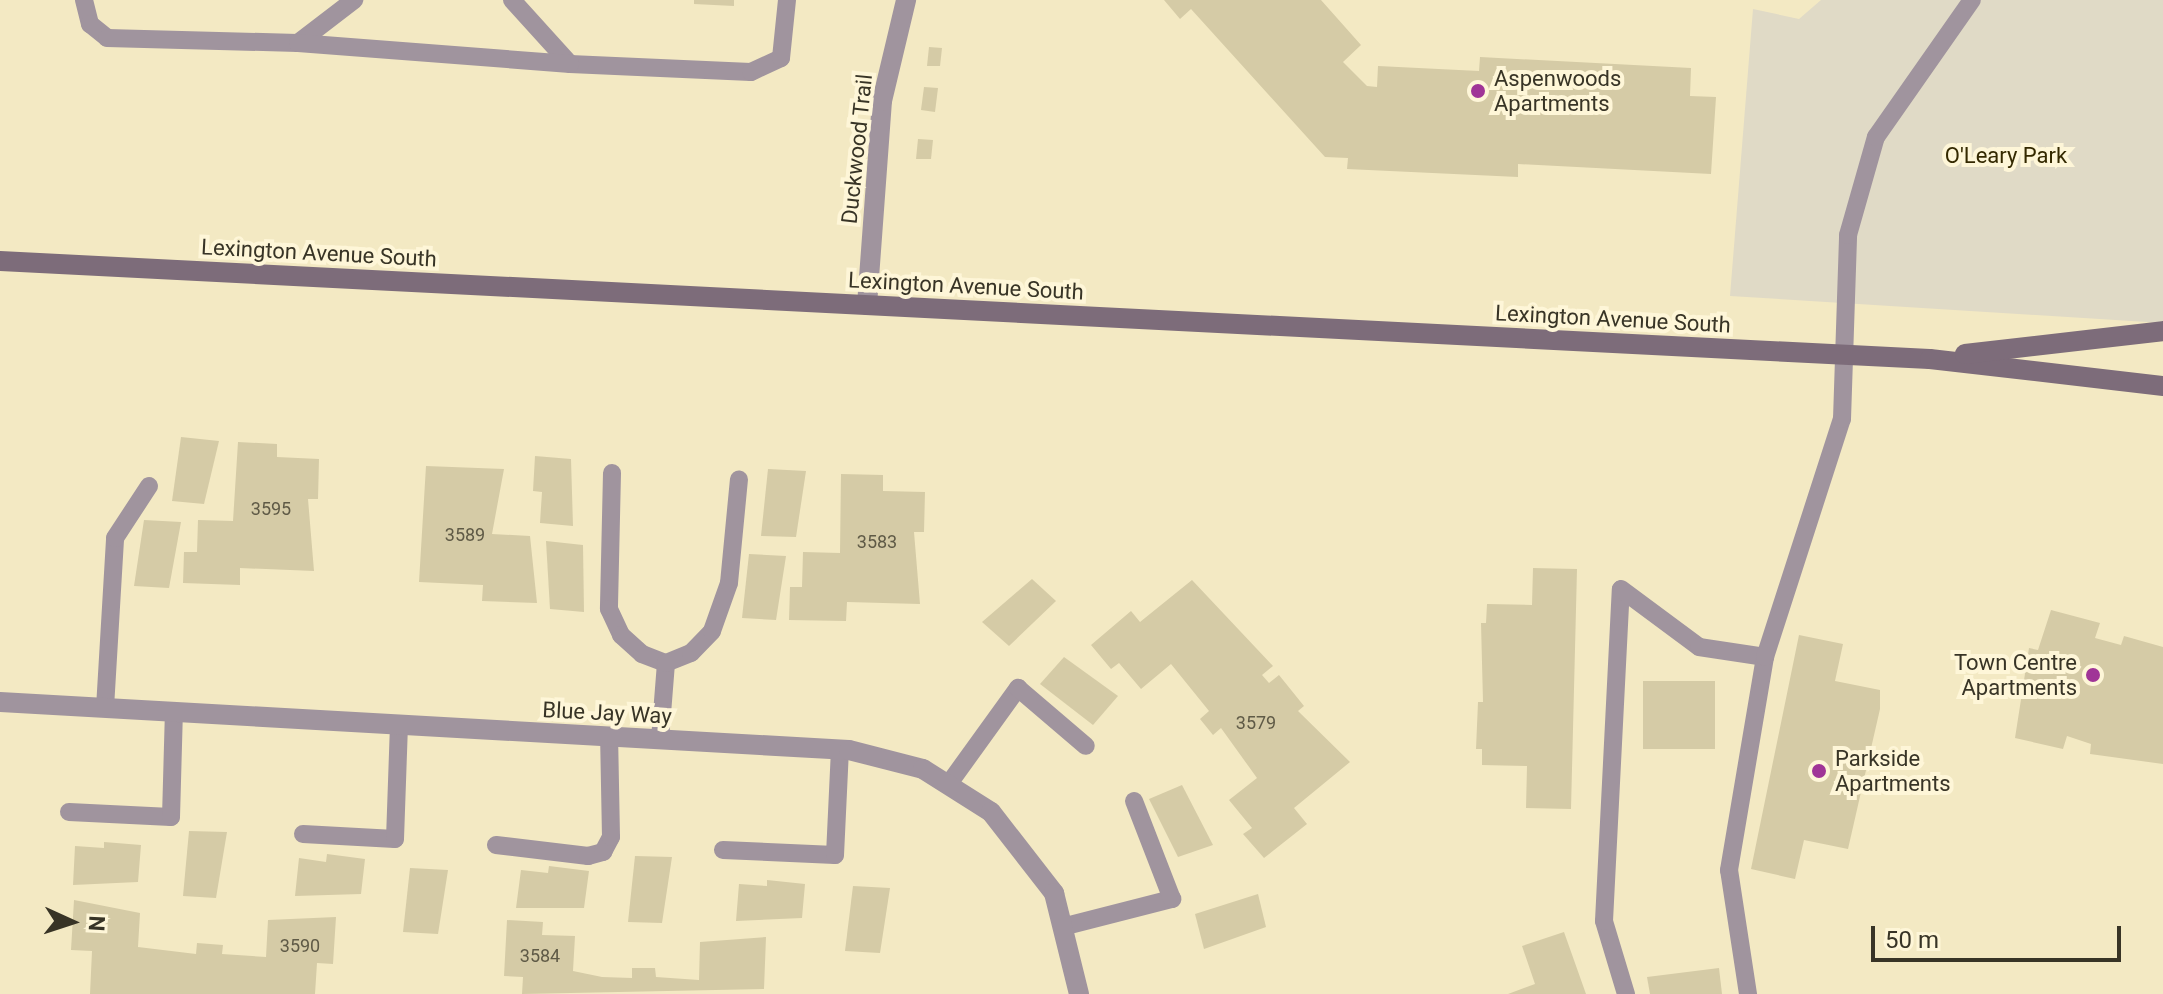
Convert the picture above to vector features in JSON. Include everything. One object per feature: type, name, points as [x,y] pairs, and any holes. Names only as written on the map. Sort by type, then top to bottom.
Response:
[{"type":"street","name":"Duckwood Trail","points":[[867,305],[882,101],[906,0]]},
{"type":"street","name":"Lexington Avenue South","points":[[0,261],[1846,354],[1930,359],[2163,386]]},
{"type":"street","name":"Lexington Avenue South","points":[[1930,359],[2163,331]]},
{"type":"street","name":"Blue Jay Way","points":[[0,702],[840,750],[923,769],[991,812],[1054,893],[1079,994]]},
{"type":"lane","points":[[84,0],[90,24],[107,38],[298,43],[570,64],[751,72],[781,58],[787,0]]},
{"type":"lane","points":[[298,43],[354,0]]},
{"type":"lane","points":[[512,0],[570,64]]},
{"type":"lane","points":[[1748,994],[1729,870],[1765,657],[1842,419],[1848,235],[1876,137],[1972,0]]},
{"type":"lane","points":[[612,473],[609,609],[621,635],[642,654],[666,663],[691,653],[712,631],[729,583],[739,479]]},
{"type":"lane","points":[[105,708],[115,538],[149,486]]},
{"type":"lane","points":[[1626,994],[1604,921],[1621,589],[1699,647],[1765,657]]},
{"type":"lane","points":[[660,740],[666,663]]},
{"type":"lane","points":[[948,785],[1018,688],[1086,746]]},
{"type":"lane","points":[[69,812],[171,817],[174,712]]},
{"type":"lane","points":[[303,834],[395,839],[399,725]]},
{"type":"lane","points":[[496,845],[588,856],[603,852],[611,837],[609,737]]},
{"type":"lane","points":[[723,850],[835,855],[840,750]]},
{"type":"lane","points":[[1062,927],[1172,899],[1134,801]]},
{"type":"green space","name":"O'Leary Park","points":[[1821,0],[2163,0],[2163,323],[1730,296],[1753,9],[1799,19]]},
{"type":"building","points":[[694,0],[734,0],[734,6],[694,4]]},
{"type":"building","name":"Aspenwoods Apartments","points":[[1164,0],[1321,0],[1361,45],[1343,62],[1367,86],[1377,87],[1378,66],[1479,71],[1480,57],[1691,68],[1690,96],[1716,97],[1711,174],[1518,164],[1518,177],[1347,169],[1348,158],[1325,157],[1191,9],[1180,19]]},
{"type":"building","points":[[929,47],[942,48],[940,66],[927,66]]},
{"type":"building","points":[[924,87],[938,88],[935,112],[921,110]]},
{"type":"building","points":[[918,139],[933,140],[931,159],[916,159]]},
{"type":"building","points":[[181,437],[219,441],[204,504],[172,501]]},
{"type":"building","points":[[238,442],[277,444],[277,457],[319,459],[318,499],[308,499],[314,571],[240,568],[240,585],[183,583],[184,552],[197,552],[198,520],[233,521]]},
{"type":"building","points":[[535,456],[571,459],[573,526],[540,523],[542,492],[533,491]]},
{"type":"building","points":[[426,466],[504,469],[492,534],[530,536],[537,603],[482,601],[483,585],[419,582]]},
{"type":"building","points":[[768,469],[806,471],[796,537],[761,536]]},
{"type":"building","points":[[841,474],[883,475],[883,491],[925,492],[924,532],[914,532],[920,604],[847,602],[846,621],[789,620],[790,587],[802,587],[803,552],[840,553]]},
{"type":"building","points":[[144,520],[181,522],[169,588],[134,586]]},
{"type":"building","points":[[546,541],[583,545],[584,612],[550,609]]},
{"type":"building","points":[[749,554],[786,556],[776,620],[742,618]]},
{"type":"building","points":[[1533,568],[1577,569],[1571,809],[1526,808],[1527,766],[1482,765],[1482,749],[1476,749],[1478,702],[1483,702],[1481,623],[1486,623],[1487,604],[1532,605]]},
{"type":"building","points":[[1032,579],[1056,601],[1009,646],[982,622]]},
{"type":"building","points":[[1192,580],[1273,666],[1262,675],[1269,683],[1279,675],[1304,706],[1298,711],[1350,762],[1294,808],[1307,824],[1264,858],[1243,834],[1252,828],[1229,800],[1257,778],[1221,728],[1213,735],[1200,719],[1209,711],[1171,664],[1141,689],[1119,663],[1111,669],[1091,645],[1131,611],[1140,622]]},
{"type":"building","name":"Town Centre Apartments","points":[[2051,610],[2100,623],[2095,638],[2121,645],[2124,636],[2163,647],[2163,764],[2090,754],[2091,744],[2067,736],[2063,749],[2015,738],[2029,648],[2038,650]]},
{"type":"building","name":"Parkside Apartments","points":[[1799,635],[1843,644],[1835,681],[1880,690],[1880,709],[1848,849],[1804,840],[1795,879],[1751,869]]},
{"type":"building","points":[[1064,657],[1118,696],[1093,725],[1040,684]]},
{"type":"building","points":[[1643,681],[1715,681],[1715,749],[1643,749]]},
{"type":"building","points":[[1182,785],[1213,845],[1178,857],[1149,799]]},
{"type":"building","points":[[189,831],[227,832],[216,898],[183,896]]},
{"type":"building","points":[[104,842],[141,845],[138,882],[73,885],[75,846],[104,848]]},
{"type":"building","points":[[327,854],[365,859],[361,894],[295,896],[299,858],[326,862]]},
{"type":"building","points":[[635,856],[672,857],[662,923],[628,922]]},
{"type":"building","points":[[549,866],[589,871],[584,908],[516,908],[521,870],[548,873]]},
{"type":"building","points":[[410,868],[448,870],[438,934],[403,932]]},
{"type":"building","points":[[767,880],[805,884],[802,918],[736,921],[739,884],[767,886]]},
{"type":"building","points":[[853,886],[890,888],[880,953],[845,951]]},
{"type":"building","points":[[1258,894],[1266,927],[1204,949],[1195,914]]},
{"type":"building","points":[[74,900],[140,913],[138,947],[196,954],[197,943],[223,945],[222,954],[266,957],[268,920],[336,917],[333,964],[317,963],[315,994],[90,994],[92,951],[71,950]]},
{"type":"building","points":[[507,920],[543,922],[542,935],[575,936],[573,971],[602,977],[632,978],[632,968],[655,968],[656,977],[699,980],[700,942],[766,937],[764,989],[522,994],[523,977],[504,976]]},
{"type":"building","points":[[1564,932],[1586,994],[1508,994],[1535,984],[1522,946]]},
{"type":"building","points":[[1719,968],[1722,994],[1650,994],[1647,977]]},
{"type":"place","name":"Aspenwoods Apartments","points":[[1478,91]]},
{"type":"place","name":"Town Centre Apartments","points":[[2093,675]]},
{"type":"place","name":"Parkside Apartments","points":[[1819,771]]}]
